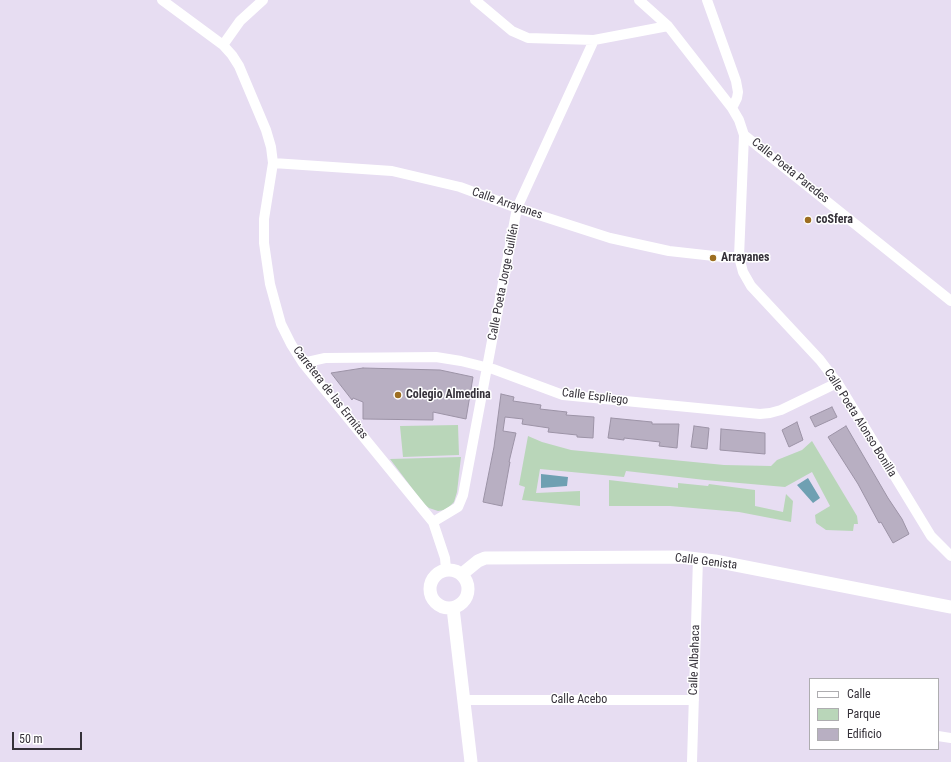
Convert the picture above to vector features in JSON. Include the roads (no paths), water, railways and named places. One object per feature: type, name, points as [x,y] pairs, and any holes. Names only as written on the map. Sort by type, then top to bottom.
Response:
[{"type":"street","name":"Carretera de las Ermitas","points":[[162,0],[223,45],[236,61],[266,130],[271,147],[273,163],[264,219],[264,243],[270,284],[281,324],[303,363],[433,522],[446,558],[446,569]]},
{"type":"street","points":[[223,45],[240,21],[263,0]]},
{"type":"street","points":[[475,0],[512,31],[528,38],[594,40],[668,26]]},
{"type":"street","name":"Calle Poeta Paredes","points":[[639,0],[668,26],[732,108],[739,120],[744,135],[951,301]]},
{"type":"street","points":[[707,0],[736,81],[738,92],[732,108]]},
{"type":"street","name":"Calle Poeta Jorge Guillén","points":[[433,522],[458,507],[463,495],[518,208],[594,40]]},
{"type":"street","name":"Calle Poeta Alonso Bonilla","points":[[744,135],[739,257],[743,272],[751,286],[820,360],[837,383],[931,536],[951,556]]},
{"type":"street","name":"Calle Arrayanes","points":[[273,163],[392,171],[460,187],[518,208],[610,238],[669,251],[724,257],[739,257]]},
{"type":"street","name":"Calle Espliego","points":[[303,363],[325,358],[436,358],[488,367],[563,395],[760,414],[781,410],[837,383]]},
{"type":"street","name":"Calle Genista","points":[[462,574],[478,561],[485,558],[698,558],[951,607]]},
{"type":"street","name":"Calle Albahaca","points":[[692,762],[698,558]]},
{"type":"street","points":[[446,569],[458,571],[462,574],[469,585],[469,591],[464,602],[453,608],[447,608],[436,603],[430,592],[430,586],[435,575],[446,569]]},
{"type":"street","points":[[453,608],[471,762]]},
{"type":"street","name":"Calle Acebo","points":[[464,700],[694,700]]},
{"type":"street","points":[[939,736],[951,738]]},
{"type":"water","points":[[541,474],[568,477],[567,486],[541,488]]},
{"type":"water","points":[[808,478],[820,498],[813,503],[797,485]]},
{"type":"place","name":"coSfera","points":[[808,220]]},
{"type":"place","name":"Arrayanes","points":[[713,258]]},
{"type":"place","name":"Colegio Almedina","points":[[398,395]]}]
